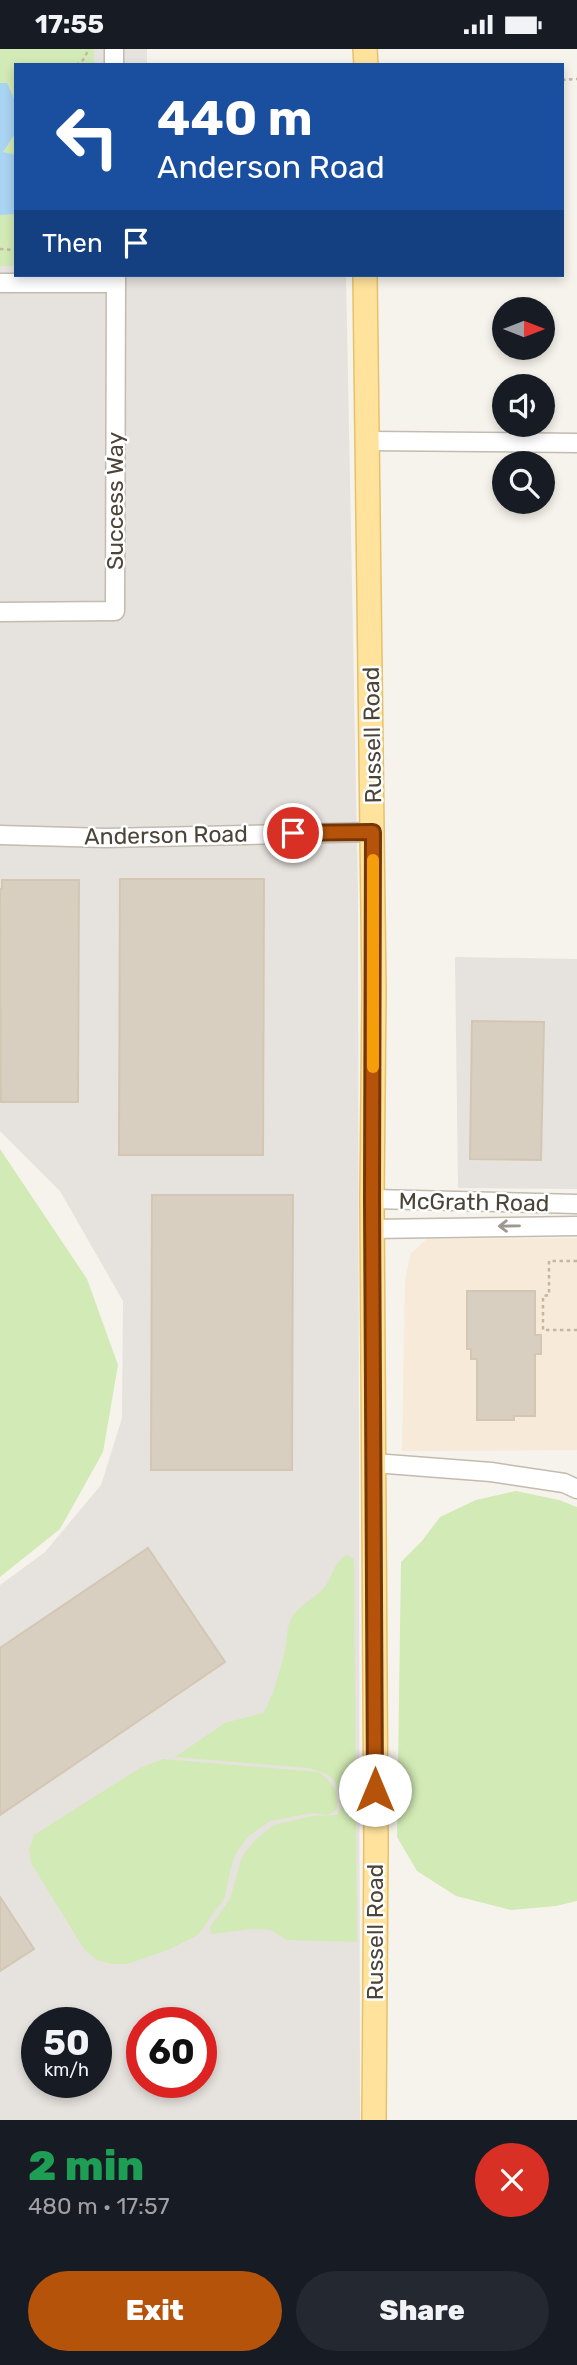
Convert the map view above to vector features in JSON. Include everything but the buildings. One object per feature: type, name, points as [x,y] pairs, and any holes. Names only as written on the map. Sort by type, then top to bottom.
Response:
[{"type":"main road","name":"Russell Road","points":[[365,277],[373,832],[374,2120]]},
{"type":"street","points":[[0,283],[116,279]]},
{"type":"street","name":"Success Way","points":[[0,612],[115,611],[116,279]]},
{"type":"street","points":[[369,441],[577,443]]},
{"type":"street","name":"Anderson Road","points":[[0,835],[106,838],[373,832]]},
{"type":"street","name":"McGrath Road","points":[[372,1199],[577,1204]]},
{"type":"street","name":"McGrath Road","points":[[372,1229],[577,1226]]},
{"type":"street","points":[[374,1463],[491,1472],[564,1483],[577,1489]]},
{"type":"path","points":[[79,63],[89,49]]},
{"type":"path","points":[[577,1261],[549,1261],[549,1296],[543,1296],[543,1330],[577,1329]]},
{"type":"shaded area","points":[[0,49],[147,49],[147,63],[14,63],[14,277],[346,277],[358,894],[360,2120],[0,2120],[0,1585],[45,1552],[101,1485],[122,1418],[123,1301],[60,1191],[0,1131]]},
{"type":"shaded area","points":[[455,957],[577,959],[577,1189],[458,1188]]},
{"type":"shaded area","points":[[577,1238],[577,1450],[402,1451],[405,1279],[411,1253],[427,1239]]},
{"type":"green space","points":[[0,49],[94,49],[94,63],[14,63],[14,266],[0,266]]},
{"type":"green space","points":[[0,1149],[87,1279],[118,1365],[103,1452],[60,1529],[0,1577]]},
{"type":"green space","points":[[516,1491],[559,1500],[577,1507],[577,1901],[556,1906],[511,1910],[456,1896],[417,1871],[397,1837],[401,1562],[422,1541],[440,1517],[476,1500]]},
{"type":"green space","points":[[347,1555],[354,1559],[357,1942],[287,1940],[270,1930],[253,1929],[211,1934],[210,1927],[230,1899],[242,1857],[254,1841],[274,1825],[312,1816],[337,1815],[342,1805],[333,1779],[309,1768],[175,1757],[225,1723],[263,1713],[277,1681],[291,1619],[323,1589],[335,1567]]},
{"type":"green space","points":[[163,1759],[319,1772],[334,1788],[336,1810],[328,1815],[313,1813],[270,1821],[249,1836],[236,1853],[225,1897],[198,1935],[168,1950],[127,1964],[97,1960],[84,1949],[31,1863],[29,1849],[34,1835],[140,1768]]},
{"type":"water","points":[[0,83],[7,83],[14,99],[14,135],[3,152],[14,155],[14,214],[0,215]]},
{"type":"slow traffic","points":[[373,860],[373,1067]]},
{"type":"route","points":[[293,833],[373,832],[375,1790]]}]
